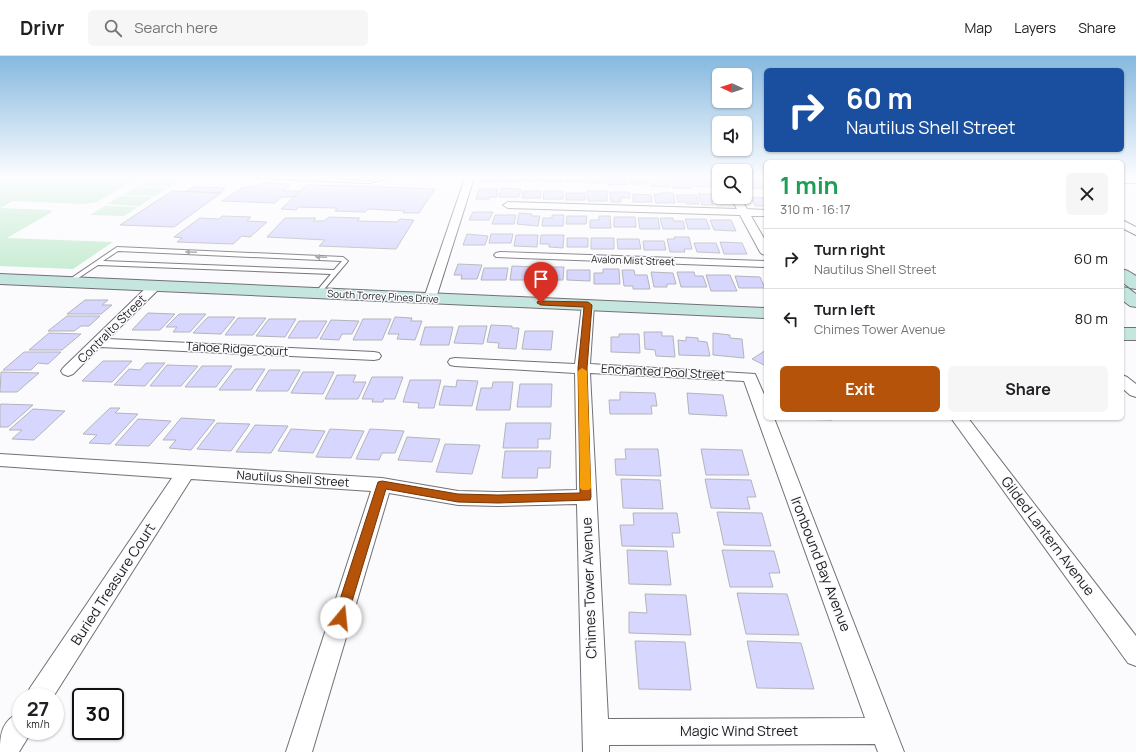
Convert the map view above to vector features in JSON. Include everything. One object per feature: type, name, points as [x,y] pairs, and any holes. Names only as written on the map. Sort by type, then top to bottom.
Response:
[{"type":"street","points":[[430,298],[459,210]]},
{"type":"street","points":[[693,210],[764,213]]},
{"type":"street","points":[[744,212],[764,248]]},
{"type":"street","points":[[1124,224],[1136,232]]},
{"type":"street","name":"Avalon Mist Street","points":[[500,255],[764,264]]},
{"type":"street","points":[[1124,275],[1136,284]]},
{"type":"street","name":"South Torrey Pines Drive","points":[[0,279],[764,313]]},
{"type":"street","name":"Contralto Street","points":[[68,371],[155,286]]},
{"type":"street","points":[[1124,293],[1136,302]]},
{"type":"street","name":"Chimes Tower Avenue","points":[[588,305],[582,368],[595,742]]},
{"type":"street","points":[[1124,323],[1136,323]]},
{"type":"street","points":[[1124,334],[1136,334]]},
{"type":"street","name":"Tahoe Ridge Court","points":[[99,342],[374,356]]},
{"type":"street","name":"Enchanted Pool Street","points":[[455,362],[750,377]]},
{"type":"street","name":"Ironbound Bay Avenue","points":[[750,377],[764,414]]},
{"type":"street","points":[[1124,382],[1136,392]]},
{"type":"street","name":"Ironbound Bay Avenue","points":[[766,420],[887,742]]},
{"type":"street","name":"Gilded Lantern Avenue","points":[[960,420],[1136,655]]},
{"type":"street","name":"Nautilus Shell Street","points":[[0,460],[382,485],[458,498],[498,499],[586,497]]},
{"type":"street","name":"Buried Treasure Court","points":[[45,688],[186,472]]},
{"type":"street","points":[[299,752],[382,485]]},
{"type":"street","points":[[3,752],[12,738]]},
{"type":"street","name":"Magic Wind Street","points":[[595,742],[887,742]]},
{"type":"lane","points":[[69,282],[117,249],[343,259],[345,261],[318,293]]},
{"type":"lane","points":[[97,263],[336,272]]},
{"type":"green space","points":[[0,210],[51,210],[52,212],[7,238],[113,242],[73,269],[0,266]]},
{"type":"green space","points":[[98,210],[133,210],[124,216],[90,215]]},
{"type":"building","points":[[142,210],[197,210],[174,227],[120,225]]},
{"type":"building","points":[[335,210],[367,210],[365,212]]},
{"type":"building","points":[[395,210],[421,210],[419,213],[403,213],[405,211]]},
{"type":"building","points":[[473,212],[493,212],[489,220],[469,220]]},
{"type":"building","points":[[519,213],[532,214],[531,216],[540,216],[538,226],[517,224]]},
{"type":"building","points":[[495,215],[516,215],[514,224],[492,224]]},
{"type":"building","points":[[552,215],[564,215],[563,226],[542,226],[543,218],[552,218]]},
{"type":"building","points":[[222,216],[251,217],[247,221],[267,222],[250,237],[242,236],[233,244],[177,242],[182,238],[174,237],[200,218],[219,219]]},
{"type":"building","points":[[567,216],[587,216],[586,224],[566,224]]},
{"type":"building","points":[[599,216],[610,216],[611,228],[590,228],[590,220],[599,220]]},
{"type":"building","points":[[329,217],[360,218],[357,221],[397,222],[400,219],[414,220],[396,249],[319,246],[325,240],[267,237],[285,218],[316,218],[313,221],[324,221]]},
{"type":"building","points":[[614,217],[635,217],[636,227],[614,227]]},
{"type":"building","points":[[638,218],[658,218],[660,229],[640,229]]},
{"type":"building","points":[[660,218],[673,218],[674,221],[683,221],[685,229],[663,229]]},
{"type":"building","points":[[685,219],[706,219],[710,229],[688,229]]},
{"type":"building","points":[[710,220],[731,220],[736,231],[714,230]]},
{"type":"building","points":[[467,234],[488,236],[485,245],[463,245]]},
{"type":"building","points":[[491,234],[513,234],[511,243],[489,243]]},
{"type":"building","points":[[516,235],[538,235],[537,247],[514,246]]},
{"type":"building","points":[[541,235],[564,235],[563,248],[549,247],[549,244],[540,244]]},
{"type":"building","points":[[674,237],[689,237],[692,249],[684,249],[685,252],[670,252],[667,239],[675,239]]},
{"type":"building","points":[[567,238],[588,238],[588,247],[567,247]]},
{"type":"building","points":[[591,238],[614,238],[614,249],[591,249]]},
{"type":"building","points":[[617,239],[639,239],[641,249],[618,249]]},
{"type":"building","points":[[643,241],[664,241],[666,250],[644,250]]},
{"type":"building","points":[[720,242],[742,243],[747,254],[724,254]]},
{"type":"building","points":[[694,243],[716,243],[720,253],[697,252]]},
{"type":"building","points":[[458,264],[482,265],[477,279],[461,279],[462,275],[454,275]]},
{"type":"building","points":[[512,266],[536,267],[535,280],[510,280]]},
{"type":"building","points":[[540,267],[564,267],[563,280],[538,280]]},
{"type":"building","points":[[484,268],[508,268],[506,280],[481,280]]},
{"type":"building","points":[[603,269],[619,269],[620,284],[594,284],[594,273],[603,273]]},
{"type":"building","points":[[567,270],[590,270],[590,281],[567,280]]},
{"type":"building","points":[[622,270],[634,270],[635,275],[647,275],[650,289],[633,289],[633,286],[624,286]]},
{"type":"building","points":[[651,272],[673,273],[676,284],[667,284],[667,287],[654,287]]},
{"type":"building","points":[[677,272],[694,272],[695,276],[703,276],[707,287],[681,287]]},
{"type":"building","points":[[706,275],[730,275],[737,291],[711,291]]},
{"type":"building","points":[[735,276],[760,277],[764,286],[764,288],[739,288]]},
{"type":"building","points":[[85,300],[108,300],[102,305],[112,305],[101,314],[67,314]]},
{"type":"building","points":[[148,313],[175,314],[160,330],[132,330]]},
{"type":"building","points":[[179,314],[206,314],[190,332],[173,332],[177,327],[166,327]]},
{"type":"building","points":[[67,316],[100,316],[89,326],[81,326],[74,331],[48,331]]},
{"type":"building","points":[[208,317],[235,317],[221,334],[193,333]]},
{"type":"building","points":[[395,317],[412,318],[411,321],[422,321],[415,340],[397,339],[399,334],[388,334]]},
{"type":"building","points":[[238,318],[266,318],[253,335],[225,335]]},
{"type":"building","points":[[269,319],[296,319],[285,337],[256,336]]},
{"type":"building","points":[[363,319],[391,319],[382,340],[353,340]]},
{"type":"building","points":[[331,320],[359,321],[352,334],[342,334],[339,340],[320,339]]},
{"type":"building","points":[[299,321],[327,321],[317,338],[288,338]]},
{"type":"building","points":[[491,325],[512,326],[512,328],[519,328],[516,349],[498,348],[499,343],[487,342]]},
{"type":"building","points":[[459,326],[487,326],[483,344],[454,343]]},
{"type":"building","points":[[425,327],[453,327],[449,345],[420,345]]},
{"type":"building","points":[[525,331],[553,331],[551,350],[522,349]]},
{"type":"building","points":[[644,332],[662,332],[662,336],[673,336],[675,357],[656,356],[655,350],[645,349]]},
{"type":"building","points":[[49,333],[81,334],[62,350],[29,350]]},
{"type":"building","points":[[713,333],[730,335],[730,338],[742,339],[744,358],[713,355]]},
{"type":"building","points":[[619,334],[639,334],[640,353],[611,352],[611,337],[619,337]]},
{"type":"building","points":[[686,337],[698,338],[698,341],[707,342],[710,356],[679,355],[678,340],[686,341]]},
{"type":"building","points":[[764,351],[764,365],[752,359]]},
{"type":"building","points":[[24,352],[61,352],[48,364],[38,363],[31,370],[3,370]]},
{"type":"building","points":[[103,361],[132,361],[112,382],[82,381]]},
{"type":"building","points":[[146,363],[165,363],[145,386],[114,385],[129,369],[140,370]]},
{"type":"building","points":[[167,365],[198,366],[181,386],[150,386]]},
{"type":"building","points":[[202,366],[232,366],[216,387],[185,387]]},
{"type":"building","points":[[235,369],[265,369],[251,390],[219,390]]},
{"type":"building","points":[[269,370],[300,370],[288,391],[256,391]]},
{"type":"building","points":[[1,372],[39,373],[17,392],[0,392]]},
{"type":"building","points":[[303,372],[334,372],[323,394],[291,393]]},
{"type":"building","points":[[337,375],[356,375],[353,382],[366,382],[358,399],[325,399]]},
{"type":"building","points":[[372,377],[403,377],[395,399],[384,399],[383,402],[372,402],[373,399],[362,399]]},
{"type":"building","points":[[410,380],[441,380],[434,408],[418,408],[419,403],[403,402]]},
{"type":"building","points":[[457,380],[478,381],[472,406],[439,405],[444,386],[456,387]]},
{"type":"building","points":[[493,382],[513,382],[510,410],[476,410],[481,388],[492,388]]},
{"type":"building","points":[[520,384],[552,384],[551,407],[517,407]]},
{"type":"building","points":[[620,392],[655,393],[657,406],[651,406],[652,414],[610,414],[609,400],[620,400]]},
{"type":"building","points":[[687,393],[723,395],[727,416],[689,414]]},
{"type":"building","points":[[1,404],[33,405],[8,427],[0,427]]},
{"type":"building","points":[[110,408],[120,408],[115,413],[138,414],[110,444],[89,443],[97,435],[83,434]]},
{"type":"building","points":[[33,409],[65,411],[34,440],[12,439],[22,430],[9,430]]},
{"type":"building","points":[[181,418],[215,420],[191,450],[169,448],[176,440],[163,440]]},
{"type":"building","points":[[138,419],[171,421],[149,446],[115,445]]},
{"type":"building","points":[[217,423],[250,424],[231,451],[197,449]]},
{"type":"building","points":[[506,423],[551,423],[550,439],[538,439],[538,448],[503,448]]},
{"type":"building","points":[[255,425],[288,426],[271,453],[236,452]]},
{"type":"building","points":[[291,429],[325,431],[313,453],[278,451]]},
{"type":"building","points":[[330,429],[364,431],[351,458],[316,457]]},
{"type":"building","points":[[370,429],[404,431],[395,453],[382,453],[379,460],[356,459]]},
{"type":"building","points":[[407,437],[440,439],[432,462],[398,460]]},
{"type":"building","points":[[445,444],[480,445],[472,474],[436,472]]},
{"type":"building","points":[[625,449],[658,449],[661,476],[616,475],[615,459],[626,459]]},
{"type":"building","points":[[701,449],[742,450],[749,475],[706,475]]},
{"type":"building","points":[[505,451],[551,451],[550,468],[538,468],[537,478],[502,478]]},
{"type":"building","points":[[621,479],[660,480],[663,509],[623,508]]},
{"type":"building","points":[[705,479],[751,480],[756,497],[747,497],[750,509],[711,508]]},
{"type":"building","points":[[717,512],[762,513],[771,546],[724,545]]},
{"type":"building","points":[[633,513],[677,513],[680,533],[672,533],[674,547],[622,546],[620,525],[634,525]]},
{"type":"building","points":[[627,550],[667,551],[671,585],[629,584]]},
{"type":"building","points":[[722,550],[774,551],[780,573],[769,573],[773,587],[730,587]]},
{"type":"building","points":[[737,593],[787,594],[799,635],[746,634]]},
{"type":"building","points":[[645,594],[686,595],[691,635],[629,633],[629,612],[647,613]]},
{"type":"building","points":[[635,641],[685,642],[691,690],[639,689]]},
{"type":"building","points":[[747,641],[801,643],[814,689],[757,688]]},
{"type":"slow traffic","points":[[582,371],[586,488]]},
{"type":"route","points":[[341,618],[382,485],[458,498],[498,499],[586,497],[582,368],[588,305],[541,303]]}]
